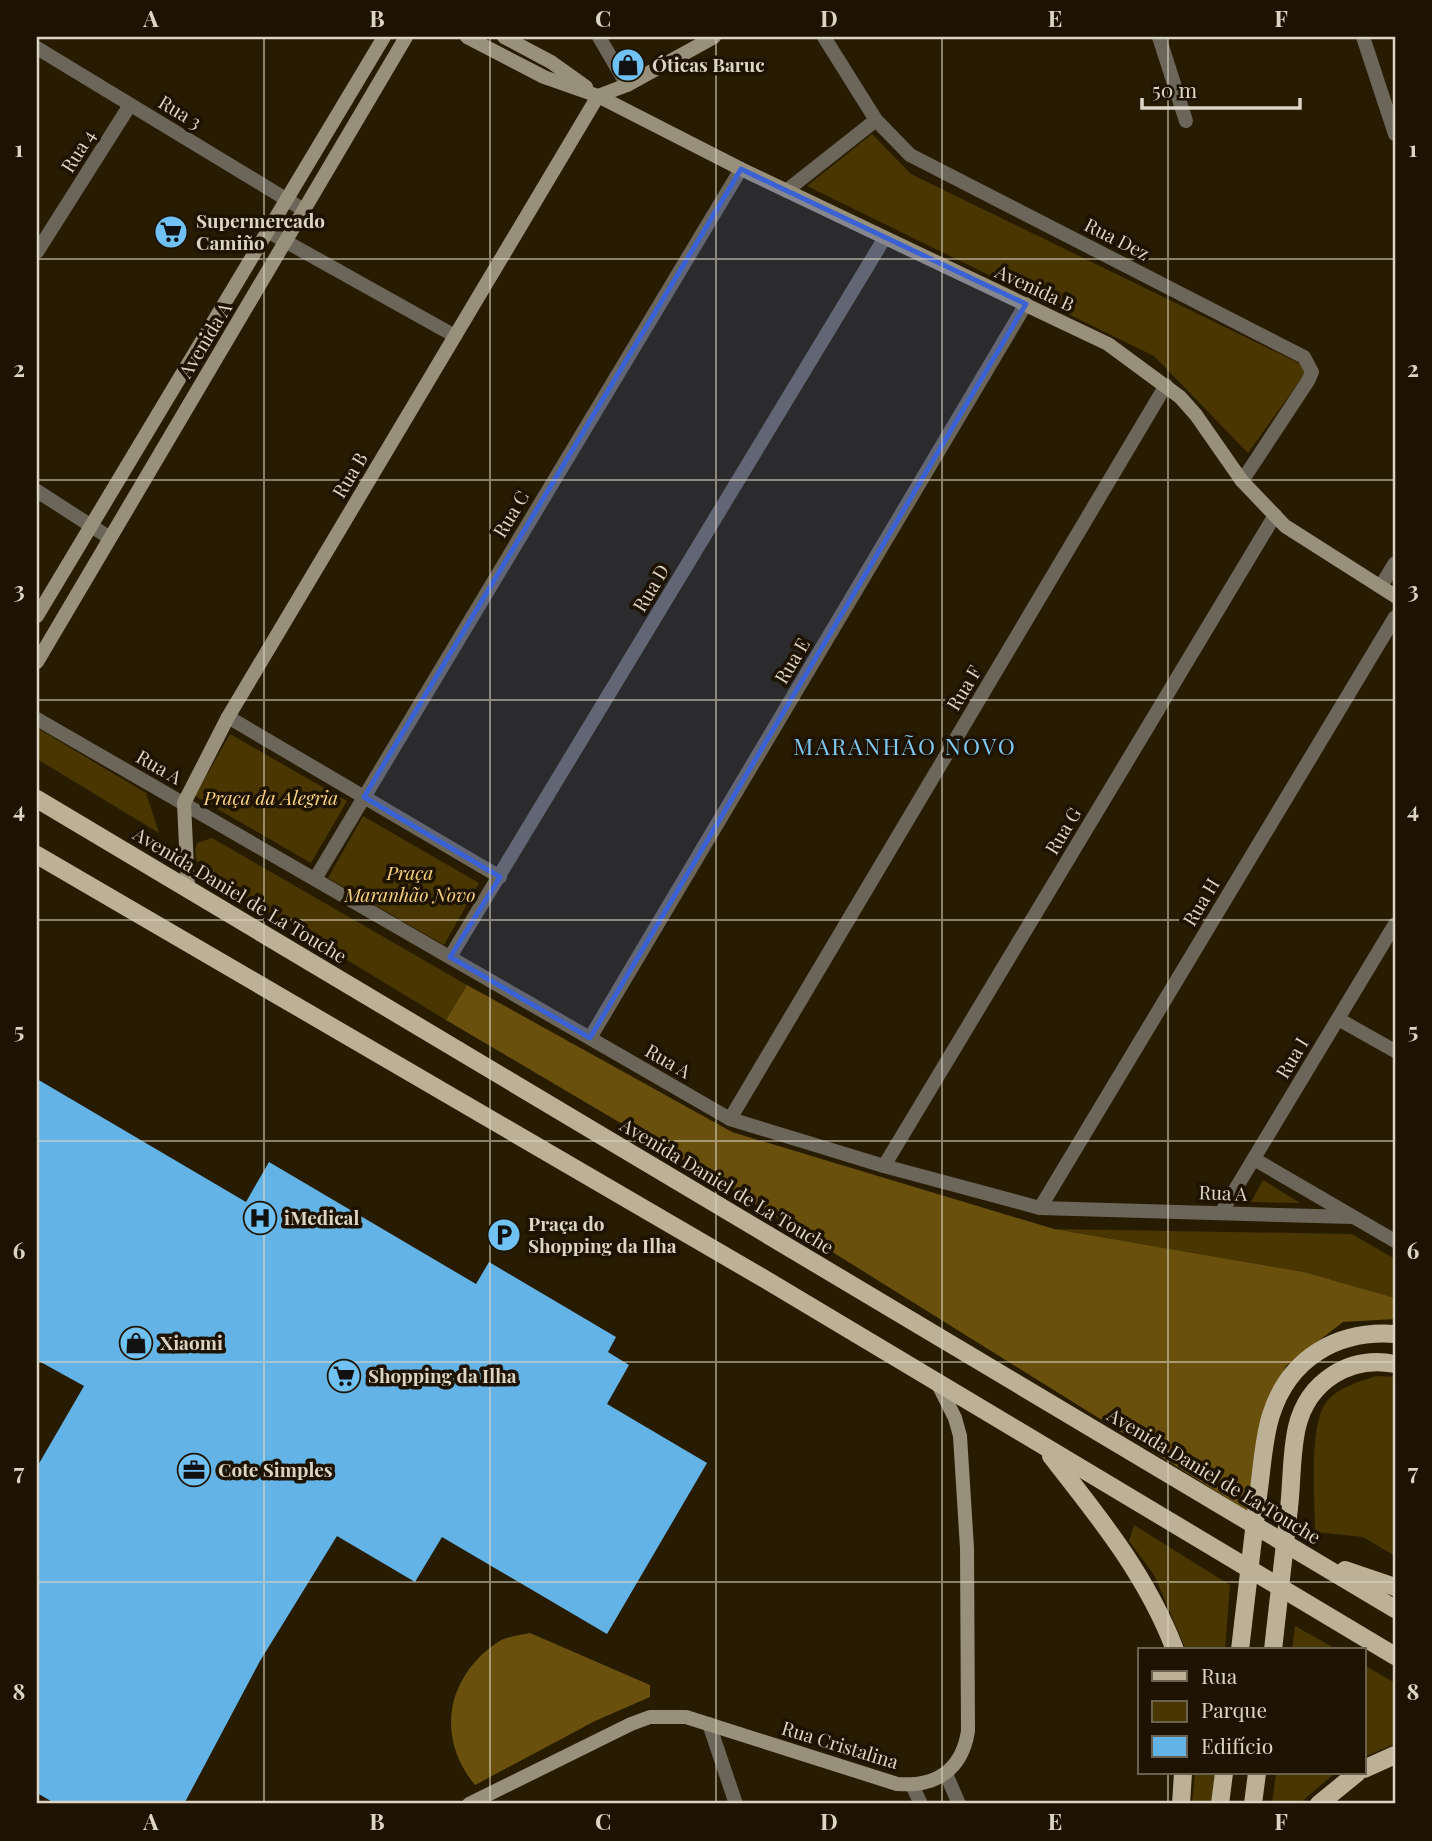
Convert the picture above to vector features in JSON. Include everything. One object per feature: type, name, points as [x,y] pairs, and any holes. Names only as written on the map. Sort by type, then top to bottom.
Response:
[{"type":"main road","name":"Avenida Daniel de La Touche","points":[[37,799],[1395,1609]]},
{"type":"main road","points":[[39,858],[938,1384],[1395,1656]]},
{"type":"main road","points":[[1240,1648],[1270,1418],[1290,1378],[1307,1359],[1328,1345],[1352,1335],[1395,1334]]},
{"type":"main road","points":[[1273,1648],[1297,1427],[1317,1388],[1345,1367],[1379,1361],[1395,1364]]},
{"type":"main road","points":[[1045,1447],[1136,1569],[1154,1600],[1174,1648]]},
{"type":"main road","points":[[1314,1560],[1395,1587]]},
{"type":"main road","points":[[1366,1768],[1395,1755]]},
{"type":"main road","points":[[1181,1804],[1183,1774]]},
{"type":"main road","points":[[1220,1804],[1224,1774]]},
{"type":"main road","points":[[1254,1804],[1257,1774]]},
{"type":"main road","points":[[1318,1804],[1356,1774]]},
{"type":"street","name":"Avenida A","points":[[37,616],[384,37]]},
{"type":"street","name":"Avenida A","points":[[37,662],[405,37]]},
{"type":"street","name":"Avenida B","points":[[467,37],[544,77],[598,96],[884,239],[1108,344],[1166,385],[1196,415],[1242,481],[1285,526],[1395,596]]},
{"type":"street","name":"Avenida B","points":[[504,37],[551,62],[598,96]]},
{"type":"street","points":[[599,37],[627,85]]},
{"type":"street","points":[[598,96],[627,85],[714,37]]},
{"type":"street","name":"Rua Dez","points":[[824,37],[876,120],[910,155],[1304,357],[1312,372],[1308,381],[1242,481]]},
{"type":"street","points":[[1159,37],[1186,121]]},
{"type":"street","points":[[1363,37],[1395,134]]},
{"type":"street","name":"Rua 3","points":[[37,48],[304,210]]},
{"type":"street","name":"Rua B","points":[[184,803],[229,717],[598,96]]},
{"type":"street","name":"Rua 4","points":[[37,253],[130,105]]},
{"type":"street","points":[[786,191],[876,120]]},
{"type":"street","name":"Rua C","points":[[315,879],[741,169]]},
{"type":"street","points":[[267,231],[455,336]]},
{"type":"street","name":"Rua D","points":[[450,957],[884,239]]},
{"type":"street","name":"Rua E","points":[[590,1038],[1026,304]]},
{"type":"street","name":"Rua F","points":[[730,1119],[1166,385]]},
{"type":"street","points":[[37,491],[110,537]]},
{"type":"street","name":"Rua G","points":[[884,1166],[1275,515]]},
{"type":"street","points":[[1381,586],[1395,563]]},
{"type":"street","name":"Rua H","points":[[1040,1208],[1395,617]]},
{"type":"street","points":[[229,717],[500,877]]},
{"type":"street","name":"Rua A","points":[[37,719],[730,1119],[884,1166],[1040,1208],[1352,1217]]},
{"type":"street","points":[[184,803],[188,889]]},
{"type":"street","name":"Rua I","points":[[1221,1213],[1395,925]]},
{"type":"street","points":[[1338,1019],[1395,1051]]},
{"type":"street","name":"Rua A","points":[[1254,1159],[1395,1241]]},
{"type":"street","points":[[938,1384],[956,1418],[960,1436],[967,1548],[968,1731],[960,1759],[946,1774],[959,1804]]},
{"type":"street","name":"Rua Cristalina","points":[[469,1804],[650,1717],[686,1717],[869,1777],[912,1785],[935,1780],[946,1774]]},
{"type":"street","points":[[709,1724],[736,1804]]},
{"type":"street","points":[[912,1785],[921,1804]]},
{"type":"highlighted area","points":[[741,169],[1026,304],[590,1038],[450,957],[500,877],[364,797]]},
{"type":"green space","points":[[872,134],[911,174],[1309,368],[1248,453],[1154,356],[807,186]]},
{"type":"green space","points":[[37,728],[146,793],[159,833],[37,759]]},
{"type":"green space","name":"Praça da Alegria","points":[[230,734],[347,801],[311,863],[195,796]]},
{"type":"green space","name":"Praça Maranhão Novo","points":[[363,816],[479,883],[444,945],[328,878]]},
{"type":"green space","points":[[212,838],[467,985],[446,1020],[203,873],[196,858],[197,843]]},
{"type":"green space","points":[[1263,1180],[1300,1203],[1251,1202]]},
{"type":"green space","points":[[1054,1229],[1352,1234],[1395,1259],[1395,1298],[1304,1272]]},
{"type":"green space","points":[[1376,1376],[1395,1377],[1395,1556],[1363,1537],[1315,1532],[1314,1464],[1321,1412],[1327,1401],[1337,1392]]},
{"type":"green space","points":[[1134,1525],[1230,1585],[1225,1648],[1185,1648],[1154,1575],[1129,1541]]},
{"type":"green space","points":[[1295,1626],[1334,1648],[1292,1648]]},
{"type":"green space","points":[[1366,1666],[1395,1683],[1395,1744],[1366,1756]]},
{"type":"green space","points":[[1195,1774],[1216,1774],[1213,1804],[1192,1804]]},
{"type":"green space","points":[[1276,1774],[1334,1774],[1299,1804],[1272,1804]]},
{"type":"shaded area","points":[[467,985],[732,1132],[1054,1229],[1304,1272],[1395,1298],[1395,1319],[1343,1322],[1286,1366],[1261,1424],[1248,1511],[712,1177],[446,1020]]},
{"type":"shaded area","points":[[530,1633],[650,1685],[650,1697],[595,1721],[475,1785],[463,1767],[451,1729],[457,1692],[478,1658],[495,1644],[507,1638]]},
{"type":"building","name":"Shopping da Ilha","points":[[37,1079],[246,1202],[269,1162],[476,1284],[489,1262],[616,1337],[608,1352],[629,1365],[607,1404],[707,1463],[607,1634],[442,1537],[415,1582],[337,1536],[260,1661],[184,1804],[56,1804],[37,1793],[37,1467],[84,1386],[37,1360]]},
{"type":"place","name":"Óticas Baruc","points":[[628,65]]},
{"type":"place","name":"Supermercado Camiño","points":[[171,232]]},
{"type":"place","name":"iMedical","points":[[260,1218]]},
{"type":"place","name":"Praça do Shopping da Ilha","points":[[504,1235]]},
{"type":"place","name":"Xiaomi","points":[[136,1343]]},
{"type":"place","name":"Shopping da Ilha","points":[[344,1376]]},
{"type":"place","name":"Cote Simples","points":[[194,1470]]},
{"type":"district","name":"MARANHÃO NOVO","points":[[905,747]]}]
